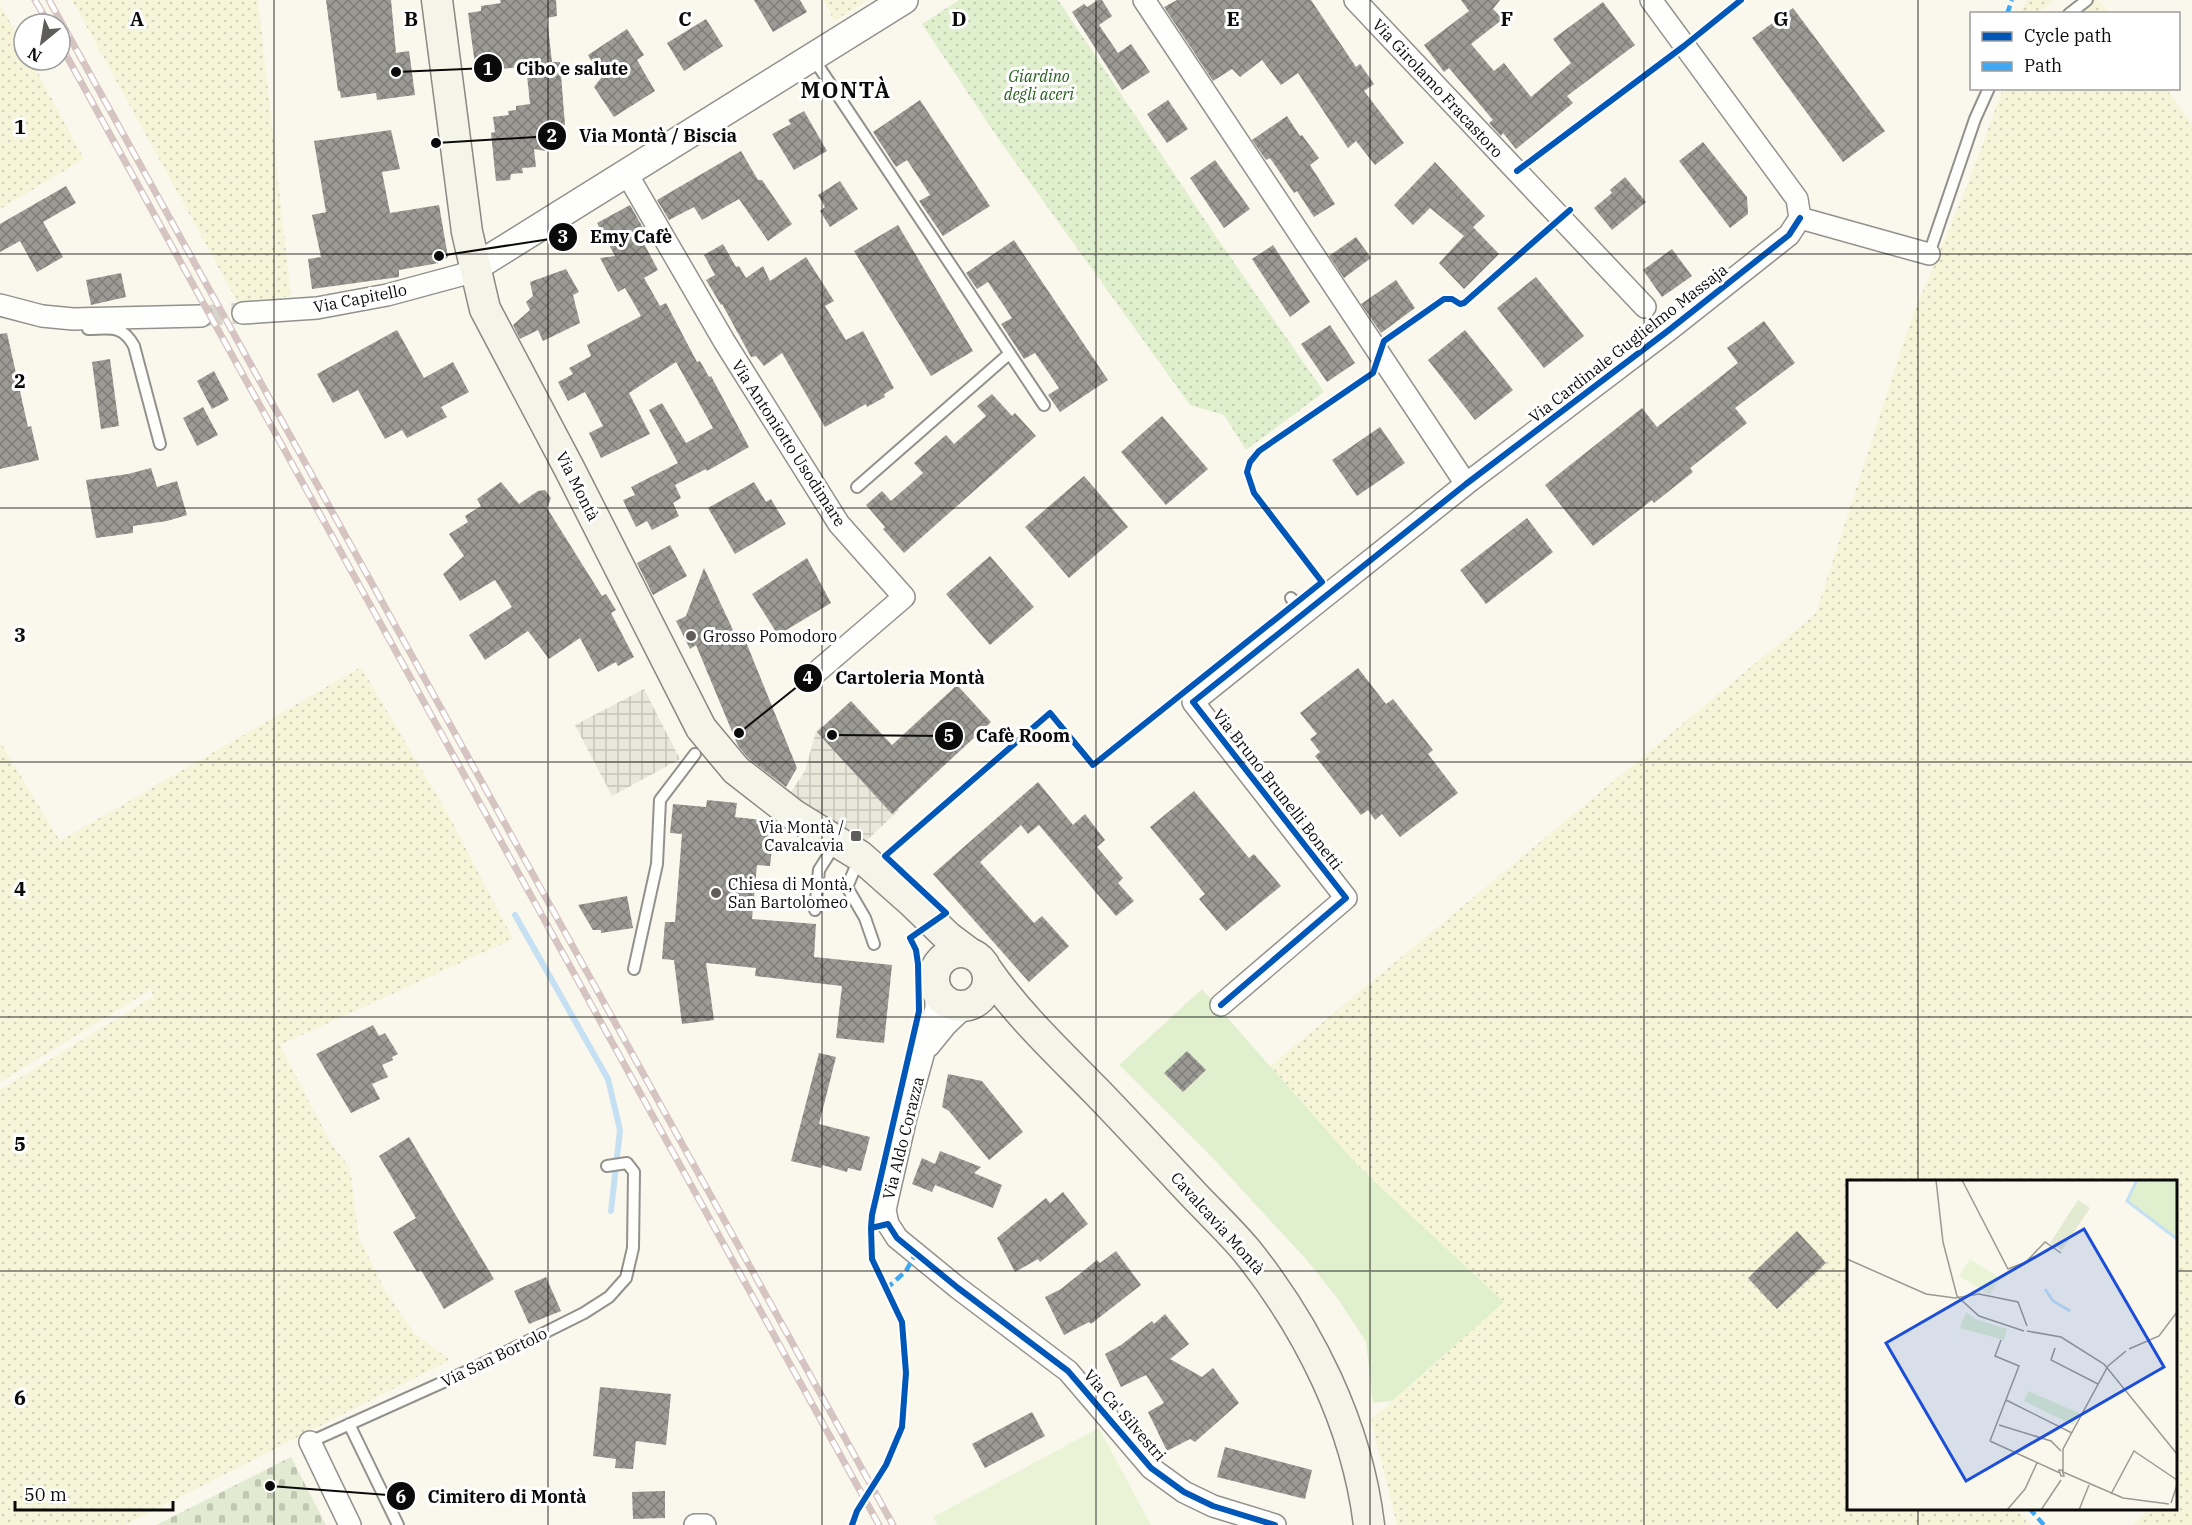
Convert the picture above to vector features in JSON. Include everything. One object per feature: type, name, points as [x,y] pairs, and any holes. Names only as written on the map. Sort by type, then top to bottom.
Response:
[{"type":"main road","name":"Via Montà","points":[[437,0],[467,232],[485,309],[570,468],[701,728],[736,770],[794,815],[849,848],[978,961]]},
{"type":"main road","name":"Via Montà","points":[[886,879],[927,945],[936,979]]},
{"type":"main road","points":[[953,952],[978,961],[988,979],[987,989],[982,997],[970,1004],[948,1003],[936,979],[939,962],[953,952]]},
{"type":"main road","name":"Cavalcavia Montà","points":[[978,961],[1031,1026],[1095,1090],[1245,1249],[1286,1304],[1319,1363],[1349,1437],[1367,1507],[1369,1525]]},
{"type":"main road","name":"Cavalcavia Montà","points":[[970,1004],[991,1006],[1031,1026]]},
{"type":"street","points":[[474,268],[904,0]]},
{"type":"street","points":[[1144,0],[1466,484]]},
{"type":"street","name":"Via Girolamo Fracastoro","points":[[1355,0],[1645,307]]},
{"type":"street","points":[[1655,1],[1797,199],[1800,218],[1929,254]]},
{"type":"street","name":"Via Antoniotto Usodimare","points":[[627,174],[724,341],[839,524],[904,597],[812,676]]},
{"type":"street","name":"Via Cardinale Guglielmo Massaja","points":[[1466,484],[1669,330],[1789,235],[1800,218]]},
{"type":"street","name":"Via Capitello","points":[[243,313],[317,308],[387,296],[461,276],[474,268]]},
{"type":"street","points":[[7,307],[42,316],[73,319],[201,316]]},
{"type":"street","name":"Via Bruno Brunelli Bonetti","points":[[1221,1005],[1346,898],[1193,702],[1297,606],[1466,484]]},
{"type":"street","name":"Via Aldo Corazza","points":[[888,1224],[885,1210],[907,1113],[936,1008],[936,979]]},
{"type":"street","name":"Via Aldo Corazza","points":[[925,1051],[946,1025],[970,1004]]},
{"type":"street","name":"Via Ca' Silvestri","points":[[888,1224],[897,1238],[958,1288],[1068,1371],[1151,1468],[1184,1492],[1213,1506],[1275,1525]]},
{"type":"street","name":"Via San Bortolo","points":[[310,1442],[350,1525]]},
{"type":"street","points":[[694,1525],[705,1525]]},
{"type":"lane","points":[[2072,12],[2087,0]]},
{"type":"lane","points":[[812,57],[1044,405]]},
{"type":"lane","points":[[1929,254],[1975,119],[1988,90]]},
{"type":"lane","points":[[7,307],[21,319],[68,328],[118,329],[128,334],[134,346],[160,444]]},
{"type":"lane","points":[[857,487],[1009,354]]},
{"type":"lane","points":[[634,969],[657,864],[660,800],[695,754]]},
{"type":"lane","points":[[814,910],[819,870],[849,848]]},
{"type":"lane","points":[[849,848],[847,887],[865,918],[874,944]]},
{"type":"lane","name":"Via San Bortolo","points":[[310,1442],[470,1370],[584,1313],[609,1297],[626,1278],[633,1248],[634,1172],[627,1162],[607,1166]]},
{"type":"lane","points":[[349,1425],[398,1525]]},
{"type":"green space","points":[[72,0],[258,0],[291,296],[238,303]]},
{"type":"green space","points":[[824,0],[867,0],[834,21]]},
{"type":"green space","name":"Giardino degli aceri","points":[[959,0],[1058,0],[1217,238],[1324,392],[1246,450],[1224,415],[1190,405],[1000,141],[922,24]]},
{"type":"green space","points":[[2027,0],[2055,0],[2038,12],[2020,12]]},
{"type":"green space","points":[[2094,0],[2099,0],[2108,12],[2079,12]]},
{"type":"green space","points":[[0,4],[12,26],[12,72],[37,72],[84,159],[0,209]]},
{"type":"green space","points":[[2003,90],[2167,90],[2192,123],[2192,1525],[2132,1525],[2148,1510],[2177,1510],[2177,1180],[1847,1180],[1847,1510],[2016,1510],[2030,1525],[1397,1525],[1371,1420],[1503,1302],[1360,1168],[1270,1066],[1816,613],[1910,322],[1966,188]]},
{"type":"green space","points":[[361,667],[449,816],[513,939],[280,1045],[329,1140],[350,1168],[359,1237],[386,1292],[414,1333],[450,1360],[125,1525],[0,1525],[0,1090],[154,996],[147,985],[149,991],[0,1082],[0,742],[60,841]]},
{"type":"green space","points":[[1202,989],[1360,1168],[1504,1302],[1392,1401],[1373,1403],[1366,1342],[1338,1299],[1305,1258],[1207,1152],[1119,1065]]},
{"type":"green space","points":[[1099,1428],[1151,1525],[937,1525],[933,1517]]},
{"type":"green space","points":[[291,1457],[326,1525],[156,1525]]},
{"type":"shaded area","points":[[644,689],[680,759],[612,796],[575,725]]},
{"type":"shaded area","points":[[821,726],[899,810],[865,842],[788,796],[805,771],[816,731]]},
{"type":"building","points":[[326,0],[391,0],[396,53],[409,51],[415,95],[377,100],[376,93],[341,98],[340,91],[338,91]]},
{"type":"building","points":[[500,0],[556,0],[557,16],[547,18],[552,62],[560,62],[565,125],[542,128],[545,151],[534,149],[536,167],[522,168],[523,173],[511,174],[510,180],[496,181],[491,133],[495,132],[493,117],[509,115],[508,111],[516,110],[516,106],[530,104],[526,66],[476,72],[468,13],[481,11],[481,6],[501,3]]},
{"type":"building","points":[[754,0],[800,0],[807,12],[773,32]]},
{"type":"building","points":[[1102,0],[1112,16],[1099,25],[1118,53],[1131,44],[1150,72],[1122,90],[1072,12],[1084,4],[1087,7]]},
{"type":"building","points":[[1177,0],[1311,0],[1356,67],[1360,64],[1374,84],[1364,91],[1404,143],[1375,165],[1356,141],[1348,148],[1298,73],[1281,85],[1262,60],[1240,77],[1232,69],[1213,81],[1164,7]]},
{"type":"building","points":[[1461,0],[1500,0],[1493,9],[1503,19],[1471,44],[1494,71],[1504,63],[1531,97],[1571,63],[1553,39],[1603,2],[1635,45],[1567,96],[1573,103],[1516,149],[1503,133],[1501,136],[1489,123],[1493,120],[1449,68],[1444,72],[1424,45],[1469,11]]},
{"type":"building","points":[[1793,8],[1885,131],[1843,162],[1752,38]]},
{"type":"building","points":[[706,19],[723,46],[684,71],[667,43]]},
{"type":"building","points":[[627,29],[644,55],[637,60],[655,91],[614,117],[594,87],[601,78],[588,55]]},
{"type":"building","points":[[920,100],[990,206],[943,236],[919,201],[930,195],[907,160],[896,167],[873,132]]},
{"type":"building","points":[[1168,100],[1188,129],[1167,143],[1147,114]]},
{"type":"building","points":[[804,111],[827,151],[794,170],[772,134],[791,124],[788,120]]},
{"type":"building","points":[[1287,116],[1319,158],[1310,165],[1335,204],[1314,217],[1297,191],[1294,193],[1270,158],[1266,160],[1252,140]]},
{"type":"building","points":[[391,130],[400,169],[382,172],[390,213],[439,205],[448,257],[439,263],[399,270],[399,277],[312,289],[308,259],[321,257],[312,215],[326,212],[314,141]]},
{"type":"building","points":[[1703,142],[1747,197],[1748,214],[1730,228],[1679,161]]},
{"type":"building","points":[[741,151],[758,180],[762,180],[792,224],[768,241],[739,199],[702,220],[694,207],[669,220],[657,200]]},
{"type":"building","points":[[1215,160],[1250,209],[1224,228],[1190,178]]},
{"type":"building","points":[[1435,162],[1485,216],[1473,227],[1499,254],[1464,289],[1439,263],[1464,236],[1430,208],[1413,225],[1394,205]]},
{"type":"building","points":[[1625,177],[1646,202],[1612,230],[1594,208],[1612,193],[1610,190]]},
{"type":"building","points":[[840,181],[858,209],[830,227],[820,211],[825,207],[818,195]]},
{"type":"building","points":[[66,186],[76,203],[43,222],[63,257],[37,272],[20,241],[0,252],[0,224]]},
{"type":"building","points":[[630,205],[646,233],[640,236],[658,270],[644,278],[660,306],[666,303],[697,362],[700,361],[709,377],[711,376],[749,447],[707,471],[706,469],[675,485],[681,498],[673,503],[679,516],[652,530],[647,521],[636,527],[623,500],[635,495],[631,487],[678,463],[649,410],[662,403],[686,443],[713,428],[676,362],[629,393],[650,434],[601,458],[589,433],[603,426],[585,392],[568,401],[558,382],[573,374],[569,368],[591,356],[587,345],[641,316],[625,288],[618,292],[600,258],[615,256],[597,223]]},
{"type":"building","points":[[898,225],[973,351],[931,376],[854,251]]},
{"type":"building","points":[[1356,237],[1371,258],[1344,278],[1329,256]]},
{"type":"building","points":[[1014,240],[1108,380],[1060,412],[1048,395],[1059,388],[1035,353],[1024,359],[1001,324],[1012,318],[988,282],[977,289],[966,273]]},
{"type":"building","points":[[723,244],[736,267],[739,266],[746,278],[763,266],[770,281],[806,257],[834,301],[825,306],[846,340],[863,331],[894,388],[884,394],[885,397],[867,407],[866,404],[825,427],[782,353],[764,366],[756,356],[751,357],[706,280],[715,275],[704,255]]},
{"type":"building","points":[[1273,245],[1310,302],[1290,317],[1252,259]]},
{"type":"building","points":[[1672,249],[1692,276],[1662,297],[1643,270]]},
{"type":"building","points":[[566,269],[579,292],[573,295],[580,323],[543,341],[538,330],[520,339],[513,325],[530,310],[526,302],[533,296],[530,282]]},
{"type":"building","points":[[121,273],[126,297],[91,305],[86,280]]},
{"type":"building","points":[[1536,277],[1584,336],[1544,368],[1497,308]]},
{"type":"building","points":[[1396,280],[1415,308],[1381,333],[1361,304]]},
{"type":"building","points":[[1764,321],[1795,363],[1735,408],[1747,423],[1690,468],[1693,472],[1654,503],[1652,500],[1593,546],[1545,485],[1642,408],[1657,427],[1738,363],[1727,348]]},
{"type":"building","points":[[1330,325],[1355,363],[1327,382],[1301,344]]},
{"type":"building","points":[[397,330],[424,378],[453,362],[469,392],[441,407],[447,417],[407,438],[402,430],[385,439],[358,390],[333,403],[317,374]]},
{"type":"building","points":[[1465,330],[1513,390],[1475,420],[1428,360]]},
{"type":"building","points":[[7,333],[28,427],[31,426],[39,460],[0,469],[0,334]]},
{"type":"building","points":[[110,359],[119,426],[101,429],[92,362]]},
{"type":"building","points":[[214,371],[229,400],[212,409],[197,381]]},
{"type":"building","points":[[992,394],[1012,416],[1015,413],[1036,436],[904,553],[866,505],[882,491],[891,501],[923,473],[914,463],[946,435],[954,444],[986,416],[977,406]]},
{"type":"building","points":[[203,407],[218,435],[197,446],[183,418]]},
{"type":"building","points":[[1162,416],[1208,469],[1166,505],[1121,452]]},
{"type":"building","points":[[1380,427],[1405,463],[1357,496],[1332,460]]},
{"type":"building","points":[[151,468],[157,487],[177,481],[187,515],[167,521],[133,526],[133,533],[96,538],[86,480]]},
{"type":"building","points":[[1084,476],[1128,527],[1069,578],[1025,527]]},
{"type":"building","points":[[501,482],[519,504],[538,491],[545,490],[551,498],[547,508],[602,596],[606,594],[616,610],[611,613],[634,657],[618,666],[616,662],[598,672],[580,638],[549,659],[528,631],[485,660],[469,635],[512,607],[495,580],[460,601],[443,574],[464,556],[449,534],[468,522],[465,516],[481,506],[477,499]]},
{"type":"building","points":[[754,482],[766,502],[771,499],[786,524],[735,554],[708,508]]},
{"type":"building","points":[[1527,518],[1553,552],[1486,604],[1460,570]]},
{"type":"building","points":[[670,545],[687,576],[653,595],[637,563]]},
{"type":"building","points":[[990,556],[1034,607],[990,645],[946,594]]},
{"type":"building","points":[[807,558],[831,603],[783,632],[776,632],[752,594]]},
{"type":"building","points":[[704,568],[740,645],[746,642],[797,768],[786,787],[748,758],[738,746],[696,645],[690,649],[676,621],[686,616]]},
{"type":"building","points":[[1358,668],[1386,704],[1393,699],[1433,750],[1428,754],[1458,793],[1400,837],[1382,814],[1375,820],[1368,810],[1361,815],[1315,756],[1320,752],[1310,739],[1317,734],[1300,713]]},
{"type":"building","points":[[957,685],[991,722],[892,814],[817,732],[851,701],[892,745]]},
{"type":"building","points":[[1038,782],[1073,825],[1085,814],[1105,840],[1097,847],[1123,878],[1118,883],[1134,901],[1116,916],[1039,825],[1028,834],[1021,825],[980,862],[1034,923],[1042,916],[1069,946],[1029,982],[933,874]]},
{"type":"building","points":[[1194,791],[1249,858],[1254,854],[1281,886],[1226,931],[1199,899],[1205,894],[1150,827]]},
{"type":"building","points":[[707,800],[737,803],[735,817],[771,821],[770,830],[774,830],[770,866],[757,865],[752,919],[816,924],[814,957],[892,965],[884,1043],[836,1038],[842,986],[755,976],[756,968],[706,963],[714,1020],[682,1024],[674,960],[662,959],[665,922],[675,922],[682,834],[670,833],[673,804],[706,807]]},
{"type":"building","points":[[627,896],[633,928],[601,933],[601,930],[593,930],[578,905]]},
{"type":"building","points":[[373,1025],[379,1036],[385,1033],[398,1054],[392,1057],[393,1060],[382,1065],[388,1077],[372,1084],[380,1099],[351,1113],[316,1054]]},
{"type":"building","points":[[1187,1051],[1206,1070],[1183,1092],[1164,1073]]},
{"type":"building","points":[[819,1053],[836,1057],[819,1124],[870,1137],[861,1171],[848,1168],[847,1172],[822,1165],[821,1168],[791,1161]]},
{"type":"building","points":[[948,1074],[982,1081],[1023,1132],[989,1160],[949,1111],[942,1107]]},
{"type":"building","points":[[409,1137],[494,1279],[444,1309],[421,1270],[417,1272],[393,1232],[416,1218],[379,1156]]},
{"type":"building","points":[[940,1151],[981,1167],[974,1173],[1002,1185],[993,1208],[935,1185],[932,1192],[912,1184],[922,1158],[935,1164]]},
{"type":"building","points":[[1063,1192],[1088,1224],[1040,1262],[1038,1259],[1015,1272],[997,1238],[1046,1198],[1050,1203]]},
{"type":"building","points":[[1797,1231],[1826,1263],[1777,1309],[1748,1278]]},
{"type":"building","points":[[1116,1251],[1141,1285],[1091,1324],[1089,1322],[1064,1335],[1045,1297],[1061,1289],[1097,1260],[1100,1263]]},
{"type":"building","points":[[546,1277],[561,1311],[529,1324],[514,1291]]},
{"type":"building","points":[[1165,1314],[1189,1344],[1170,1359],[1202,1377],[1213,1368],[1239,1403],[1195,1442],[1190,1439],[1167,1451],[1148,1412],[1164,1403],[1146,1375],[1121,1387],[1105,1354],[1121,1345],[1152,1321],[1154,1324]]},
{"type":"building","points":[[600,1387],[671,1394],[666,1445],[636,1441],[633,1469],[615,1468],[616,1459],[593,1456]]},
{"type":"building","points":[[1032,1412],[1045,1436],[985,1468],[972,1444]]},
{"type":"building","points":[[1225,1447],[1312,1470],[1305,1499],[1217,1477]]},
{"type":"building","points":[[665,1491],[665,1518],[633,1519],[632,1492]]},
{"type":"waterway","points":[[515,915],[608,1079],[620,1130],[611,1211]]},
{"type":"tunnel","points":[[201,316],[243,313]]},
{"type":"railway","points":[[35,0],[42,12]]},
{"type":"railway","points":[[49,0],[893,1525]]},
{"type":"railway","points":[[72,66],[879,1525]]},
{"type":"marked path","points":[[2008,12],[2012,0]]},
{"type":"marked path","points":[[886,1289],[906,1271],[916,1253]]},
{"type":"marked path","points":[[2031,1510],[2044,1525]]},
{"type":"cycle path","points":[[1517,171],[1684,46],[1741,0]]},
{"type":"cycle path","points":[[852,1525],[857,1511],[886,1465],[902,1427],[906,1373],[902,1322],[872,1259],[872,1215],[919,1011],[918,964],[916,950],[910,938],[946,913],[885,856],[1050,713],[1093,765],[1322,582],[1254,493],[1247,472],[1250,462],[1259,451],[1373,373],[1384,341],[1444,299],[1464,303],[1570,210]]},
{"type":"cycle path","points":[[1221,1005],[1346,898],[1193,702],[1466,484],[1669,330],[1789,235],[1800,218]]},
{"type":"cycle path","points":[[871,1228],[888,1224],[897,1238],[958,1288],[1068,1371],[1151,1468],[1184,1492],[1213,1506],[1275,1525]]},
{"type":"place","name":"Cibo e salute","points":[[396,72]]},
{"type":"place","name":"Via Montà / Biscia","points":[[436,143]]},
{"type":"place","name":"Emy Cafè","points":[[439,256]]},
{"type":"place","name":"Grosso Pomodoro","points":[[691,636]]},
{"type":"place","name":"Cartoleria Montà","points":[[739,733]]},
{"type":"place","name":"Cafè Room","points":[[832,735]]},
{"type":"place","name":"Via Montà / Cavalcavia","points":[[856,836]]},
{"type":"place","name":"Chiesa di Montà, San Bartolomeo","points":[[716,893]]},
{"type":"place","name":"Cimitero di Montà","points":[[270,1486]]},
{"type":"district","name":"MONTÀ","points":[[846,89]]}]
